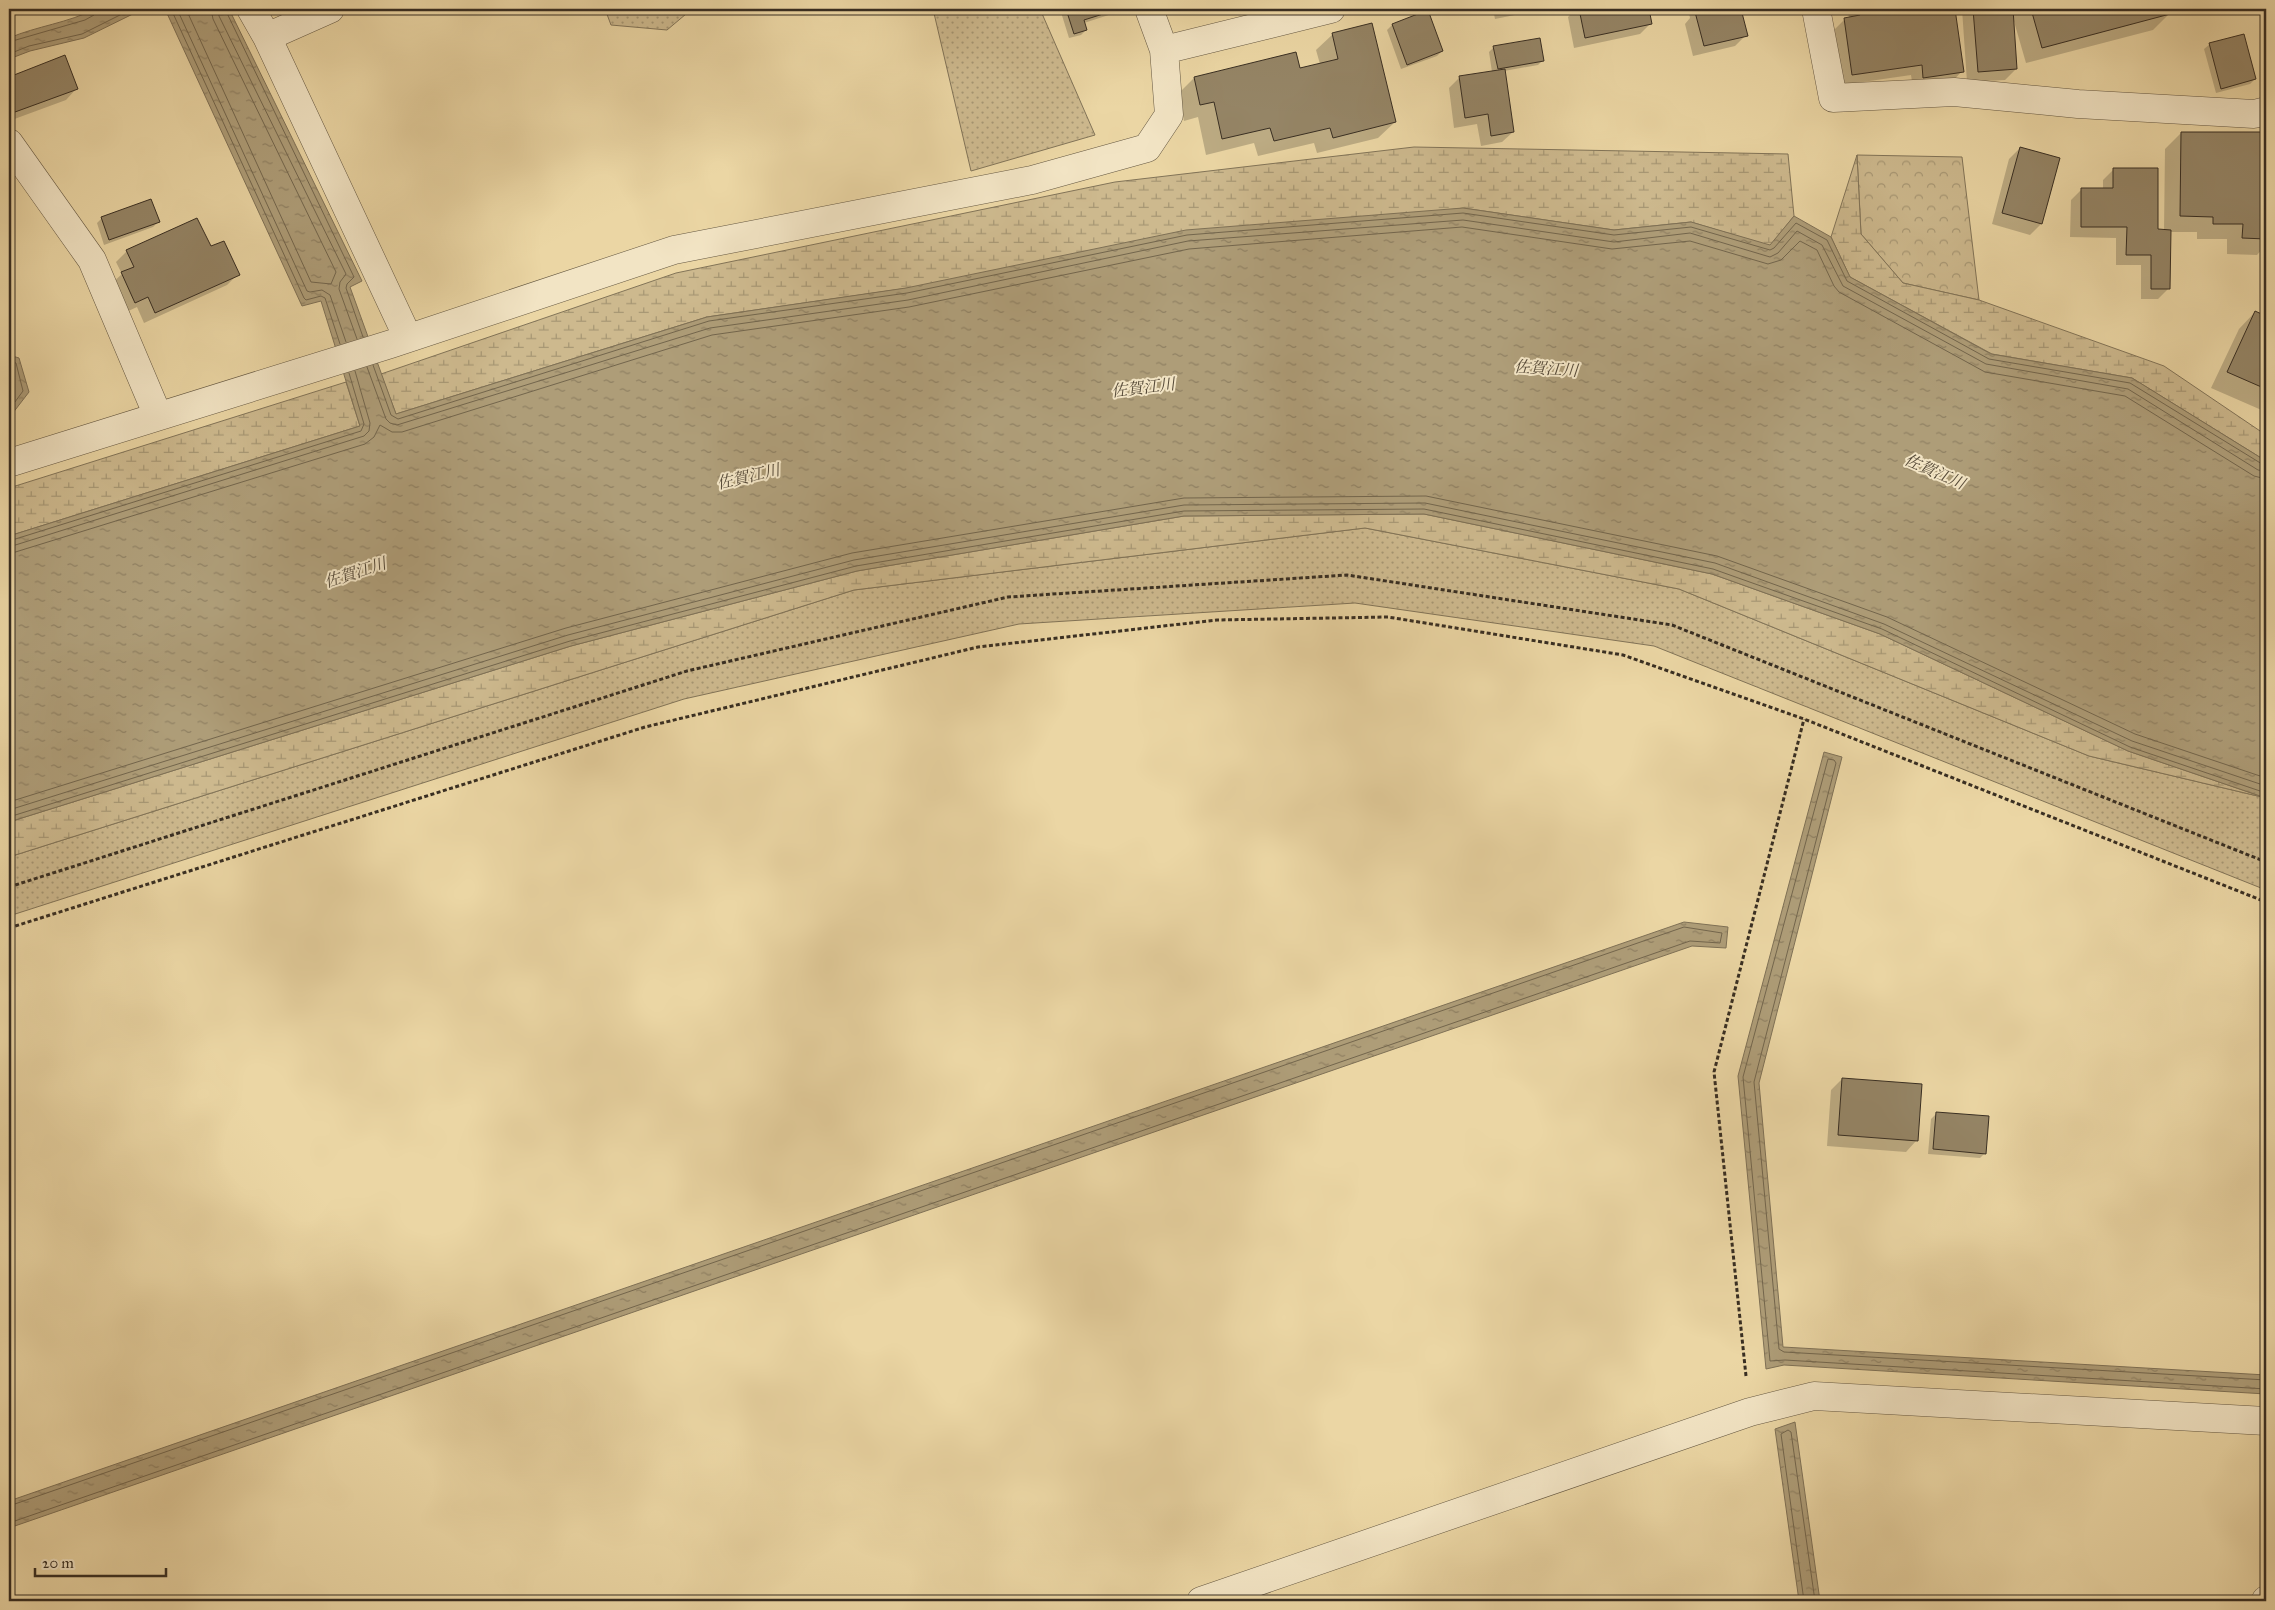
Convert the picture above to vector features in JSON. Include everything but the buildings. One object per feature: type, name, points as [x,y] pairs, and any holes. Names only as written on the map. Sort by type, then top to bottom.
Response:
[{"type":"street","points":[[251,9],[267,37],[399,341]]},
{"type":"street","points":[[267,37],[330,9]]},
{"type":"street","points":[[9,463],[399,341],[674,250],[1032,180],[1147,148],[1169,115],[1164,50],[1149,9]]},
{"type":"street","points":[[1164,50],[1331,9]]},
{"type":"street","points":[[1816,9],[1833,98],[1954,92],[2078,104],[2254,114],[2266,111]]},
{"type":"street","points":[[9,143],[92,260],[158,416]]},
{"type":"street","points":[[1201,1601],[1750,1412],[1814,1396],[2266,1421]]},
{"type":"path","points":[[9,887],[687,671],[716,664],[1008,597],[1347,575],[1672,625],[2266,862]]},
{"type":"path","points":[[9,928],[645,726],[987,646],[1217,620],[1388,617],[1623,655],[1804,719],[2266,902]]},
{"type":"path","points":[[1750,1412],[1714,1072],[1804,719]]},
{"type":"green space","points":[[605,9],[692,9],[667,30],[611,25]]},
{"type":"green space","points":[[933,9],[1040,9],[1095,135],[971,171]]},
{"type":"green space","points":[[1414,147],[1788,154],[1794,216],[1770,246],[1691,222],[1614,230],[1463,208],[707,317],[396,414],[381,374],[676,273],[1115,182]]},
{"type":"green space","points":[[1857,155],[1962,157],[1979,300],[1903,283],[1861,234]]},
{"type":"green space","points":[[1857,155],[1861,234],[1903,283],[1979,300],[2164,366],[2266,435],[2266,461],[2132,378],[1992,354],[1850,277],[1831,237]]},
{"type":"green space","points":[[346,382],[360,426],[9,536],[9,488]]},
{"type":"green space","points":[[1424,514],[1712,574],[1880,634],[2128,751],[2266,798],[2089,756],[1679,589],[1365,528],[854,590],[9,857],[9,822],[571,646],[857,571],[1184,516]]},
{"type":"green space","points":[[1365,528],[1679,589],[2089,756],[2266,798],[2266,890],[1654,646],[1355,603],[1019,624],[684,699],[9,916],[9,857],[854,590]]},
{"type":"water","points":[[95,9],[143,9],[84,38],[30,51],[9,59],[9,38],[74,18]]},
{"type":"water","name":"佐賀江川","points":[[165,9],[229,9],[362,281],[350,287],[396,414],[707,317],[906,288],[1186,230],[1463,208],[1614,230],[1691,222],[1770,245],[1794,216],[1831,237],[1850,277],[1991,354],[2132,378],[2266,461],[2266,798],[2128,751],[1880,634],[1712,574],[1424,514],[1184,516],[857,571],[571,646],[9,822],[9,536],[360,426],[321,301],[302,306]]},
{"type":"water","points":[[9,355],[19,358],[29,392],[9,418]]},
{"type":"water","points":[[1824,752],[1842,757],[1759,1083],[1783,1347],[2266,1375],[2266,1394],[1784,1365],[1766,1369],[1738,1076]]},
{"type":"water","points":[[1684,922],[1728,927],[1726,948],[1692,946],[9,1528],[9,1501]]},
{"type":"water","points":[[1795,1422],[1820,1601],[1799,1601],[1775,1429]]}]
